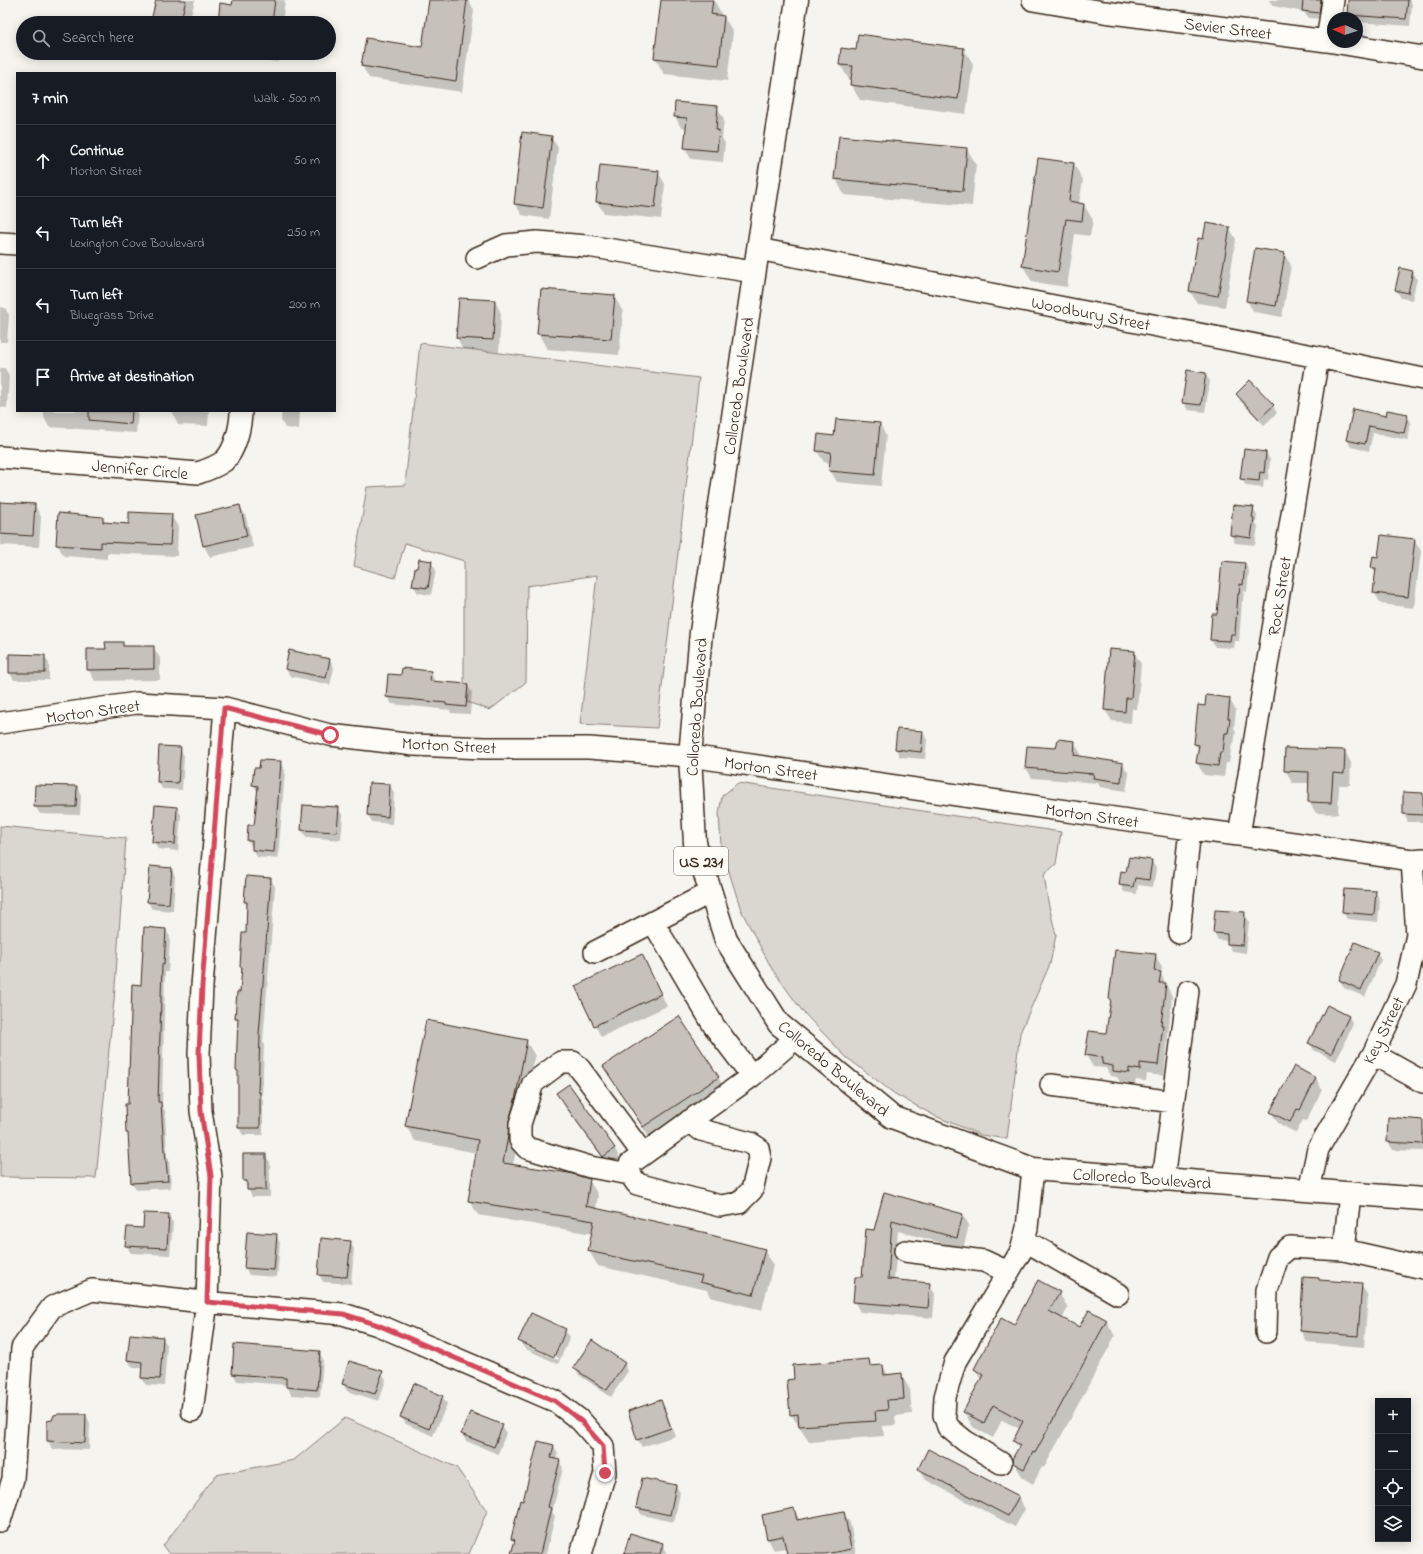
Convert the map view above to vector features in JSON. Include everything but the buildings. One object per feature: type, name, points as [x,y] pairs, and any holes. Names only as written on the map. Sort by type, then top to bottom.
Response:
[{"type":"highway","name":"Colloredo Boulevard","points":[[796,0],[701,632],[690,756],[695,843],[726,940],[779,1024],[892,1117],[1033,1169],[1423,1199]]},
{"type":"street","name":"Sevier Street","points":[[1033,0],[1105,6],[1327,41]]},
{"type":"street","points":[[1331,12],[1333,0]]},
{"type":"street","name":"Sevier Street","points":[[1363,47],[1423,57]]},
{"type":"street","points":[[476,258],[506,245],[537,242],[587,246],[754,272]]},
{"type":"street","points":[[0,243],[16,244]]},
{"type":"street","name":"Woodbury Street","points":[[758,249],[1318,357],[1423,379]]},
{"type":"street","name":"Rock Street","points":[[1239,835],[1318,357]]},
{"type":"street","name":"Jennifer Circle","points":[[0,457],[198,473],[213,468],[225,460],[233,446],[241,424],[241,412]]},
{"type":"street","name":"Morton Street","points":[[0,723],[137,703],[224,708],[330,735],[414,745],[484,748],[589,748],[690,756],[1190,830],[1239,835],[1418,859]]},
{"type":"street","points":[[192,1411],[207,1302],[211,1176],[201,1111],[200,1047],[203,971],[224,708]]},
{"type":"street","points":[[1180,933],[1190,830]]},
{"type":"street","name":"Key Street","points":[[1309,1190],[1318,1149],[1373,1054],[1406,984],[1418,934],[1418,859]]},
{"type":"street","points":[[595,952],[710,892]]},
{"type":"street","points":[[653,922],[714,1026],[752,1076]]},
{"type":"street","points":[[1163,1180],[1188,991]]},
{"type":"street","points":[[689,1121],[701,1130],[750,1143],[758,1148],[760,1158],[752,1190],[740,1203],[720,1206],[637,1184],[630,1174],[630,1164],[643,1154],[689,1121],[752,1076],[796,1038]]},
{"type":"street","points":[[1373,1054],[1423,1082]]},
{"type":"street","points":[[630,1174],[590,1167],[527,1148],[520,1140],[520,1124],[533,1083],[561,1062],[573,1062],[580,1069],[643,1154]]},
{"type":"street","points":[[1051,1085],[1173,1102]]},
{"type":"street","points":[[1001,1463],[965,1441],[948,1427],[944,1415],[945,1397],[955,1362],[1021,1250],[1027,1228],[1033,1169]]},
{"type":"street","points":[[1344,1250],[1350,1193]]},
{"type":"street","points":[[1024,1240],[1118,1294]]},
{"type":"street","points":[[1266,1332],[1267,1290],[1278,1257],[1290,1247],[1344,1250],[1423,1268]]},
{"type":"street","points":[[905,1252],[984,1261],[1008,1272]]},
{"type":"street","points":[[0,1520],[13,1479],[22,1348],[52,1307],[92,1290],[343,1314],[378,1325],[555,1401],[581,1421],[603,1446],[605,1473],[581,1554]]},
{"type":"shaded area","points":[[420,343],[699,378],[657,728],[580,724],[597,575],[527,586],[526,682],[490,710],[464,701],[464,561],[405,543],[395,578],[354,566],[367,487],[405,485]]},
{"type":"shaded area","points":[[738,783],[1061,832],[1056,864],[1044,875],[1048,902],[1056,935],[1050,964],[1020,1033],[1007,1139],[981,1135],[935,1116],[895,1094],[846,1057],[803,1012],[772,969],[741,910],[721,846],[719,813],[722,796]]},
{"type":"shaded area","points":[[0,826],[126,838],[114,1000],[96,1178],[0,1177]]},
{"type":"shaded area","points":[[345,1418],[456,1467],[487,1511],[469,1554],[169,1554],[163,1546],[216,1475],[294,1460]]},
{"type":"route","points":[[330,735],[224,708],[202,986],[199,1054],[201,1111],[211,1176],[207,1302],[343,1314],[378,1325],[555,1401],[581,1421],[603,1446],[605,1473]]}]
